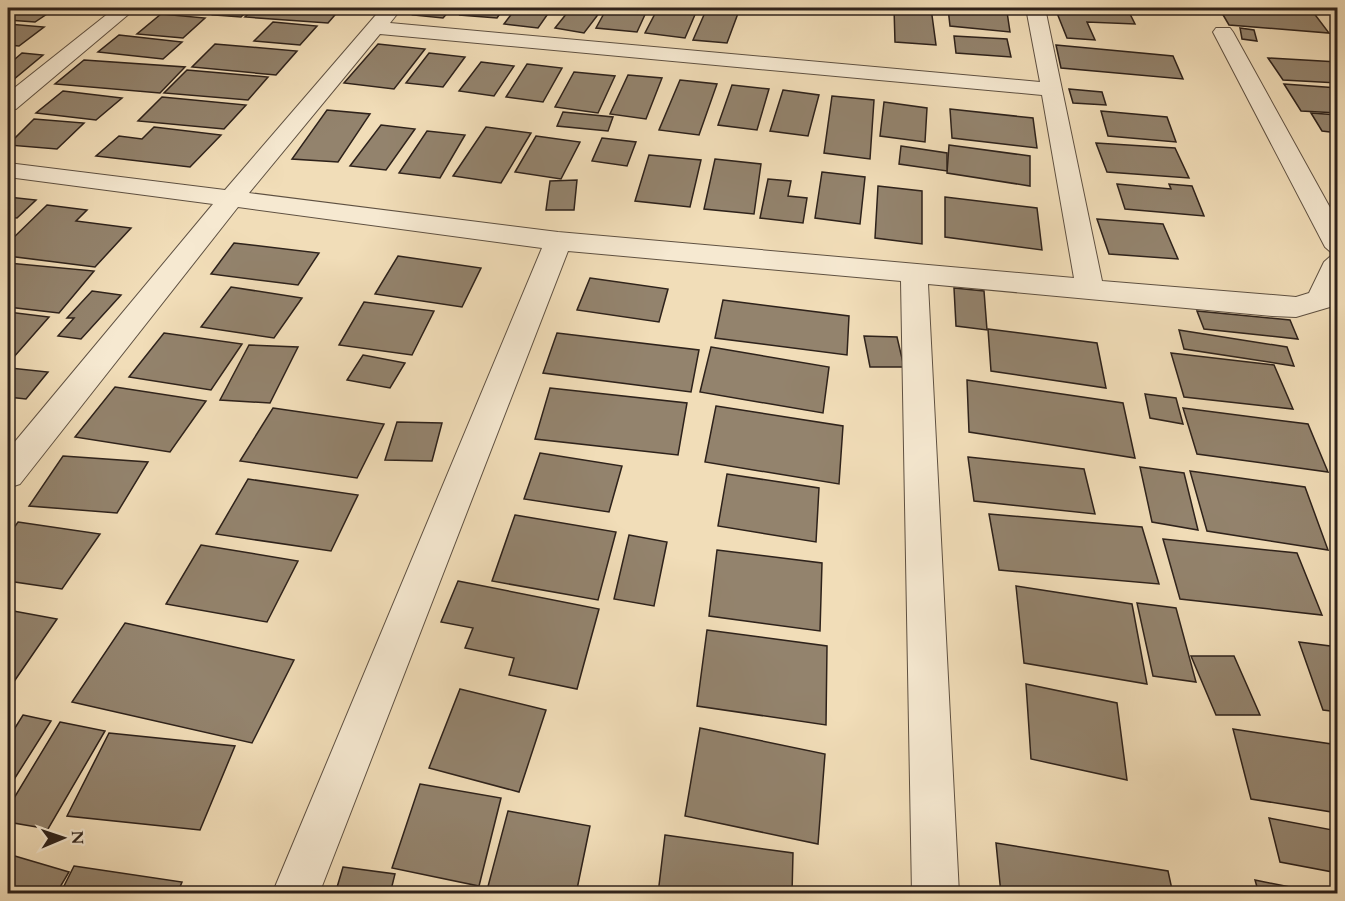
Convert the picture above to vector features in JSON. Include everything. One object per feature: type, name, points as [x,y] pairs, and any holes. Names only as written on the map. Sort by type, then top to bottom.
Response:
[{"type":"street","points":[[8,104],[126,8]]},
{"type":"street","points":[[8,474],[231,199],[393,8]]},
{"type":"street","points":[[1036,8],[1090,288]]},
{"type":"street","points":[[375,28],[1050,89]]},
{"type":"street","points":[[1223,32],[1338,247]]},
{"type":"street","points":[[8,171],[558,241],[1329,310],[1338,262]]},
{"type":"street","points":[[295,894],[558,241]]},
{"type":"street","points":[[914,272],[936,894]]},
{"type":"building","points":[[8,8],[56,8],[35,22],[8,20]]},
{"type":"building","points":[[166,8],[216,8],[211,13],[164,10]]},
{"type":"building","points":[[221,8],[250,8],[241,17],[213,15]]},
{"type":"building","points":[[255,8],[341,8],[328,23],[245,17]]},
{"type":"building","points":[[420,8],[452,8],[443,18],[413,15]]},
{"type":"building","points":[[465,8],[504,8],[497,18],[460,15]]},
{"type":"building","points":[[516,8],[552,8],[538,28],[504,24]]},
{"type":"building","points":[[571,8],[603,8],[584,33],[555,28]]},
{"type":"building","points":[[607,8],[648,8],[637,32],[596,28]]},
{"type":"building","points":[[658,8],[697,10],[685,38],[645,33]]},
{"type":"building","points":[[707,8],[740,8],[727,43],[693,40]]},
{"type":"building","points":[[894,8],[931,8],[936,45],[895,42]]},
{"type":"building","points":[[948,8],[1007,12],[1010,32],[950,26]]},
{"type":"building","points":[[1055,8],[1128,10],[1135,24],[1087,22],[1095,40],[1067,38]]},
{"type":"building","points":[[1219,8],[1290,10],[1289,8],[1310,8],[1329,33],[1229,25]]},
{"type":"building","points":[[161,14],[205,18],[183,38],[137,34]]},
{"type":"building","points":[[273,22],[317,26],[300,45],[254,41]]},
{"type":"building","points":[[8,24],[44,27],[19,46],[8,45]]},
{"type":"building","points":[[1240,28],[1254,30],[1257,41],[1242,39]]},
{"type":"building","points":[[119,35],[182,42],[163,59],[98,52]]},
{"type":"building","points":[[954,36],[1007,39],[1011,57],[956,53]]},
{"type":"building","points":[[215,44],[297,51],[276,75],[192,67]]},
{"type":"building","points":[[378,44],[425,49],[394,89],[344,83]]},
{"type":"building","points":[[1056,45],[1173,56],[1183,79],[1061,68]]},
{"type":"building","points":[[22,53],[43,55],[13,80],[8,79],[8,65]]},
{"type":"building","points":[[429,53],[465,57],[443,87],[406,83]]},
{"type":"building","points":[[1268,58],[1338,62],[1338,83],[1283,80]]},
{"type":"building","points":[[84,60],[185,67],[160,93],[55,84]]},
{"type":"building","points":[[481,62],[514,66],[494,96],[459,91]]},
{"type":"building","points":[[527,64],[562,68],[543,102],[506,97]]},
{"type":"building","points":[[187,70],[268,77],[248,100],[164,93]]},
{"type":"building","points":[[574,72],[615,76],[598,113],[555,107]]},
{"type":"building","points":[[628,75],[662,78],[646,119],[610,114]]},
{"type":"building","points":[[680,80],[717,84],[699,135],[659,130]]},
{"type":"building","points":[[1284,84],[1338,88],[1338,113],[1301,111]]},
{"type":"building","points":[[732,85],[769,89],[757,130],[718,125]]},
{"type":"building","points":[[1069,89],[1102,92],[1106,105],[1073,103]]},
{"type":"building","points":[[783,90],[819,95],[808,136],[770,131]]},
{"type":"building","points":[[63,91],[122,98],[96,120],[36,113]]},
{"type":"building","points":[[832,96],[874,100],[870,159],[824,153]]},
{"type":"building","points":[[162,97],[246,105],[224,129],[138,121]]},
{"type":"building","points":[[884,102],[927,108],[925,142],[880,136]]},
{"type":"building","points":[[950,109],[1033,118],[1037,148],[952,138]]},
{"type":"building","points":[[327,110],[370,114],[338,162],[292,159]]},
{"type":"building","points":[[1101,111],[1167,117],[1176,142],[1108,136]]},
{"type":"building","points":[[563,112],[613,117],[608,131],[557,126]]},
{"type":"building","points":[[1311,113],[1338,115],[1338,133],[1322,131]]},
{"type":"building","points":[[34,119],[84,123],[57,149],[8,145]]},
{"type":"building","points":[[381,125],[415,129],[386,170],[350,166]]},
{"type":"building","points":[[154,127],[221,135],[190,167],[96,156],[119,136],[142,139]]},
{"type":"building","points":[[486,127],[531,133],[501,183],[453,176]]},
{"type":"building","points":[[427,131],[465,135],[440,178],[399,173]]},
{"type":"building","points":[[536,136],[580,142],[561,179],[515,172]]},
{"type":"building","points":[[602,138],[636,142],[627,166],[592,161]]},
{"type":"building","points":[[1096,143],[1175,148],[1189,178],[1107,172]]},
{"type":"building","points":[[949,145],[1030,156],[1030,186],[947,173]]},
{"type":"building","points":[[901,146],[947,153],[947,171],[899,164]]},
{"type":"building","points":[[649,155],[701,160],[690,207],[635,201]]},
{"type":"building","points":[[715,159],[761,164],[754,214],[704,209]]},
{"type":"building","points":[[822,172],[865,177],[860,224],[815,218]]},
{"type":"building","points":[[768,179],[791,181],[788,196],[807,198],[803,223],[760,218]]},
{"type":"building","points":[[577,180],[574,210],[546,210],[550,181]]},
{"type":"building","points":[[1117,184],[1171,189],[1169,184],[1192,186],[1204,216],[1125,209]]},
{"type":"building","points":[[878,186],[922,191],[922,244],[875,238]]},
{"type":"building","points":[[8,197],[36,200],[17,218],[8,217]]},
{"type":"building","points":[[945,197],[1037,208],[1042,250],[945,237]]},
{"type":"building","points":[[47,205],[87,210],[76,221],[131,228],[95,267],[8,256],[8,243]]},
{"type":"building","points":[[1097,219],[1163,224],[1178,259],[1109,254]]},
{"type":"building","points":[[234,243],[319,253],[298,285],[211,274]]},
{"type":"building","points":[[398,256],[481,268],[462,307],[375,294]]},
{"type":"building","points":[[8,263],[94,271],[59,313],[8,307]]},
{"type":"building","points":[[590,278],[668,289],[659,322],[577,310]]},
{"type":"building","points":[[231,287],[302,298],[274,338],[201,327]]},
{"type":"building","points":[[954,288],[984,291],[987,330],[956,326]]},
{"type":"building","points":[[92,291],[121,295],[81,339],[58,336],[74,318],[67,318]]},
{"type":"building","points":[[723,300],[849,316],[847,355],[715,338]]},
{"type":"building","points":[[364,302],[434,311],[412,355],[339,345]]},
{"type":"building","points":[[1197,311],[1290,320],[1298,339],[1204,329]]},
{"type":"building","points":[[8,312],[49,317],[13,358],[8,357]]},
{"type":"building","points":[[988,329],[1097,343],[1106,388],[991,371]]},
{"type":"building","points":[[1179,330],[1287,347],[1294,366],[1184,349]]},
{"type":"building","points":[[164,333],[242,344],[211,390],[129,377]]},
{"type":"building","points":[[557,333],[699,350],[691,392],[543,373]]},
{"type":"building","points":[[864,336],[897,337],[904,367],[870,367]]},
{"type":"building","points":[[249,345],[298,347],[270,403],[220,400]]},
{"type":"building","points":[[711,347],[829,367],[823,413],[700,392]]},
{"type":"building","points":[[1171,353],[1274,365],[1293,409],[1184,397]]},
{"type":"building","points":[[363,355],[405,363],[390,388],[347,380]]},
{"type":"building","points":[[10,368],[48,372],[26,399],[8,397]]},
{"type":"building","points":[[967,380],[1123,403],[1135,458],[969,432]]},
{"type":"building","points":[[115,387],[206,401],[170,452],[75,437]]},
{"type":"building","points":[[550,388],[687,403],[678,455],[535,439]]},
{"type":"building","points":[[1145,394],[1176,398],[1183,424],[1150,418]]},
{"type":"building","points":[[716,406],[843,426],[839,484],[705,462]]},
{"type":"building","points":[[273,408],[384,424],[357,478],[240,461]]},
{"type":"building","points":[[1183,408],[1308,424],[1328,472],[1197,454]]},
{"type":"building","points":[[397,422],[442,423],[432,461],[385,460]]},
{"type":"building","points":[[540,453],[622,466],[609,512],[524,499]]},
{"type":"building","points":[[63,456],[148,462],[117,513],[29,506]]},
{"type":"building","points":[[968,457],[1084,469],[1095,514],[974,501]]},
{"type":"building","points":[[1140,467],[1184,473],[1198,530],[1152,522]]},
{"type":"building","points":[[1190,471],[1305,487],[1328,550],[1207,531]]},
{"type":"building","points":[[727,474],[819,488],[816,542],[718,526]]},
{"type":"building","points":[[248,479],[358,495],[331,551],[216,534]]},
{"type":"building","points":[[989,514],[1142,527],[1159,584],[999,570]]},
{"type":"building","points":[[515,515],[616,532],[598,600],[492,581]]},
{"type":"building","points":[[18,522],[100,534],[62,589],[8,581],[8,536]]},
{"type":"building","points":[[629,535],[667,542],[654,606],[614,599]]},
{"type":"building","points":[[1163,539],[1297,553],[1322,615],[1180,599]]},
{"type":"building","points":[[201,545],[298,561],[267,622],[166,604]]},
{"type":"building","points":[[717,550],[822,563],[820,631],[709,616]]},
{"type":"building","points":[[458,581],[599,609],[577,689],[509,675],[514,658],[465,648],[473,628],[441,622]]},
{"type":"building","points":[[1016,586],[1132,604],[1147,684],[1024,663]]},
{"type":"building","points":[[1137,603],[1176,608],[1196,682],[1153,676]]},
{"type":"building","points":[[8,610],[57,619],[13,683],[8,681]]},
{"type":"building","points":[[125,623],[294,660],[252,743],[72,702]]},
{"type":"building","points":[[707,630],[827,646],[826,725],[697,706]]},
{"type":"building","points":[[1299,642],[1338,647],[1338,712],[1323,710]]},
{"type":"building","points":[[1191,656],[1234,656],[1260,715],[1216,715]]},
{"type":"building","points":[[1026,684],[1117,703],[1127,780],[1031,759]]},
{"type":"building","points":[[460,689],[546,710],[519,792],[429,768]]},
{"type":"building","points":[[23,715],[51,721],[8,789],[8,739]]},
{"type":"building","points":[[60,722],[105,731],[48,829],[8,822],[8,808]]},
{"type":"building","points":[[700,728],[825,754],[818,844],[685,816]]},
{"type":"building","points":[[1233,729],[1338,745],[1338,813],[1251,799]]},
{"type":"building","points":[[109,733],[235,746],[200,830],[67,816]]},
{"type":"building","points":[[420,784],[501,798],[479,886],[392,868]]},
{"type":"building","points":[[508,811],[590,826],[576,894],[486,894]]},
{"type":"building","points":[[1269,818],[1338,831],[1338,873],[1280,862]]},
{"type":"building","points":[[665,835],[793,853],[792,894],[658,894]]},
{"type":"building","points":[[996,843],[1168,871],[1173,894],[1001,894]]},
{"type":"building","points":[[8,854],[69,872],[56,894],[8,894]]},
{"type":"building","points":[[74,866],[182,882],[177,894],[60,894]]},
{"type":"building","points":[[343,867],[395,874],[390,894],[335,894]]},
{"type":"building","points":[[1255,880],[1325,894],[1259,894]]}]
